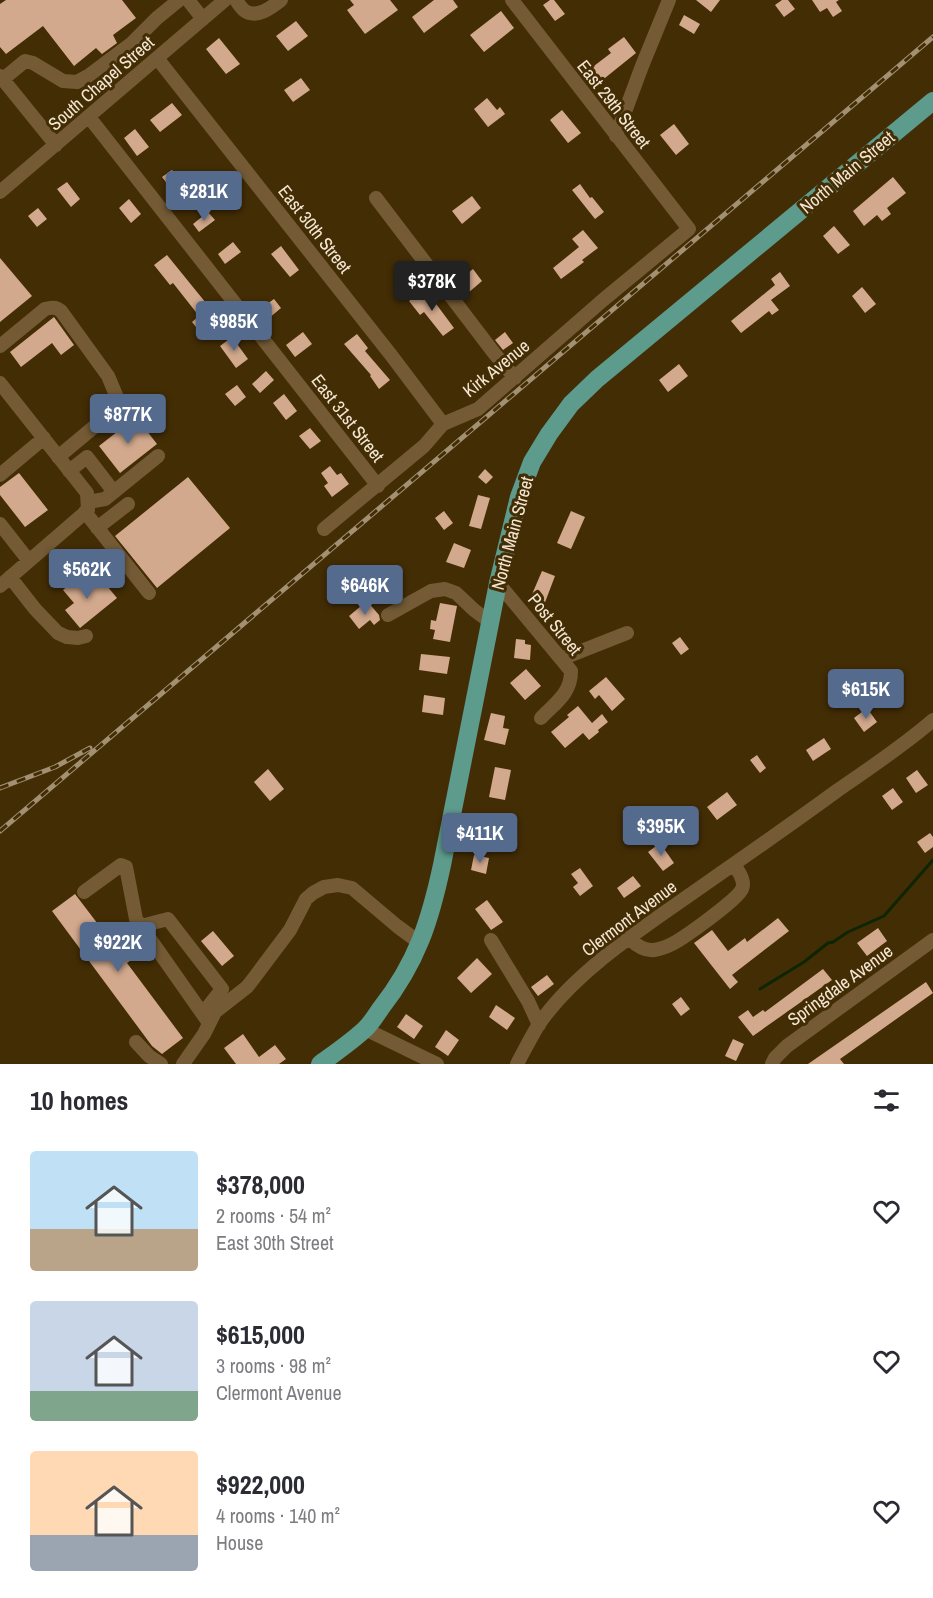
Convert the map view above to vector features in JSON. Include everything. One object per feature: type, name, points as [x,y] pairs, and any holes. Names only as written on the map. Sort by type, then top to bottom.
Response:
[{"type":"main road","name":"North Main Street","points":[[320,1064],[365,1029],[394,992],[408,970],[420,943],[433,907],[498,583],[519,497],[532,462],[549,435],[571,404],[606,372],[933,100]]},
{"type":"street","points":[[56,145],[1,77],[24,61],[33,63],[63,81],[77,82],[132,43],[179,0]]},
{"type":"street","points":[[188,0],[203,19]]},
{"type":"street","name":"South Chapel Street","points":[[0,192],[225,0]]},
{"type":"street","points":[[236,0],[245,11],[252,13],[268,10],[281,0]]},
{"type":"street","name":"East 29th Street","points":[[512,0],[689,229]]},
{"type":"street","points":[[616,136],[669,0]]},
{"type":"street","name":"East 30th Street","points":[[157,58],[443,424]]},
{"type":"street","name":"East 31st Street","points":[[89,117],[378,486]]},
{"type":"street","points":[[376,198],[515,378]]},
{"type":"street","name":"Kirk Avenue","points":[[324,529],[424,446],[443,424],[478,409],[689,229]]},
{"type":"street","points":[[0,346],[45,309],[57,308],[62,311],[108,376],[116,395],[116,405],[112,412],[58,457]]},
{"type":"street","points":[[0,383],[87,493],[87,508],[97,528],[149,593]]},
{"type":"street","points":[[0,475],[44,438]]},
{"type":"street","points":[[86,636],[67,637],[58,633],[5,582],[87,508],[105,499],[158,456]]},
{"type":"street","points":[[69,471],[87,457],[114,492]]},
{"type":"street","points":[[97,528],[128,504]]},
{"type":"street","points":[[0,524],[29,561]]},
{"type":"street","name":"Post Street","points":[[498,583],[571,672],[571,681],[567,691],[541,718]]},
{"type":"street","points":[[388,615],[431,591],[445,589],[456,593],[490,622]]},
{"type":"street","points":[[561,659],[627,633]]},
{"type":"street","name":"Clermont Avenue","points":[[517,1064],[539,1024],[577,981],[630,939],[899,747],[933,720]]},
{"type":"street","points":[[630,939],[641,947],[657,950],[687,935],[732,900],[742,889],[743,882],[734,864]]},
{"type":"street","points":[[84,892],[121,865],[126,867],[136,919],[206,1018]]},
{"type":"street","points":[[206,1018],[247,987],[290,930],[306,899],[324,888],[338,885],[352,888],[420,943]]},
{"type":"street","points":[[141,926],[168,919],[222,989],[183,1064]]},
{"type":"street","points":[[491,940],[528,1001],[539,1024]]},
{"type":"street","name":"Springdale Avenue","points":[[772,1064],[787,1046],[933,940]]},
{"type":"street","points":[[365,1029],[437,1064]]},
{"type":"street","points":[[136,1042],[149,1056],[161,1064]]},
{"type":"building","points":[[6,0],[122,0],[136,18],[113,35],[117,43],[102,54],[96,48],[74,66],[43,26],[6,54],[0,47],[0,4]]},
{"type":"building","points":[[350,0],[390,0],[398,10],[365,34],[347,10],[354,5]]},
{"type":"building","points":[[434,0],[453,0],[458,7],[424,33],[412,17]]},
{"type":"building","points":[[554,0],[565,14],[555,21],[543,5]]},
{"type":"building","points":[[696,0],[720,0],[711,12]]},
{"type":"building","points":[[782,0],[788,0],[795,9],[784,17],[775,5]]},
{"type":"building","points":[[812,0],[839,0],[836,2],[842,11],[833,17],[827,8],[820,12]]},
{"type":"building","points":[[501,11],[514,28],[484,52],[470,35]]},
{"type":"building","points":[[684,15],[700,24],[694,34],[679,25]]},
{"type":"building","points":[[296,21],[308,36],[288,51],[276,36]]},
{"type":"building","points":[[624,37],[636,53],[600,82],[590,69],[611,53],[608,49]]},
{"type":"building","points":[[219,38],[240,64],[226,74],[206,49]]},
{"type":"building","points":[[301,78],[310,90],[293,102],[284,90]]},
{"type":"building","points":[[487,98],[497,110],[500,107],[505,114],[488,127],[474,109]]},
{"type":"building","points":[[172,103],[182,115],[160,132],[150,120]]},
{"type":"building","points":[[562,110],[581,133],[568,143],[550,120]]},
{"type":"building","points":[[674,124],[689,144],[676,155],[660,135]]},
{"type":"building","points":[[135,129],[149,147],[137,156],[124,138]]},
{"type":"building","points":[[172,170],[185,187],[175,194],[162,177]]},
{"type":"building","points":[[222,171],[232,183],[221,191],[212,179]]},
{"type":"building","points":[[893,177],[906,193],[887,208],[891,214],[882,221],[877,215],[864,226],[853,211]]},
{"type":"building","points":[[67,182],[80,199],[71,207],[57,189]]},
{"type":"building","points":[[580,184],[604,212],[595,219],[572,190]]},
{"type":"building","points":[[472,196],[481,208],[462,224],[452,211]]},
{"type":"building","points":[[129,199],[141,214],[131,223],[119,208]]},
{"type":"building","points":[[38,208],[47,219],[37,227],[28,216]]},
{"type":"building","points":[[208,212],[215,220],[199,232],[193,224]]},
{"type":"building","points":[[834,226],[850,245],[838,254],[823,236]]},
{"type":"building","points":[[583,230],[598,248],[561,279],[553,268],[579,247],[572,239]]},
{"type":"building","points":[[233,242],[241,252],[225,264],[218,254]]},
{"type":"building","points":[[281,246],[299,270],[290,277],[271,254]]},
{"type":"building","points":[[167,255],[219,317],[200,332],[192,322],[199,316],[173,283],[170,285],[154,265]]},
{"type":"building","points":[[0,258],[32,296],[0,322]]},
{"type":"building","points":[[473,269],[482,281],[468,293],[458,281]]},
{"type":"building","points":[[780,272],[790,286],[771,300],[779,310],[772,315],[769,311],[741,333],[731,321],[775,285],[771,279]]},
{"type":"building","points":[[862,287],[876,304],[865,313],[852,296]]},
{"type":"building","points":[[425,289],[454,328],[443,336],[424,312],[420,315],[409,301]]},
{"type":"building","points":[[274,299],[281,308],[268,319],[260,309]]},
{"type":"building","points":[[54,317],[74,345],[61,355],[52,343],[21,367],[10,352]]},
{"type":"building","points":[[303,332],[312,344],[295,357],[286,345]]},
{"type":"building","points":[[505,332],[513,343],[503,350],[495,340]]},
{"type":"building","points":[[357,334],[368,348],[365,351],[390,380],[379,389],[371,375],[344,344]]},
{"type":"building","points":[[232,337],[248,359],[236,368],[220,346]]},
{"type":"building","points":[[679,364],[688,376],[668,392],[659,380]]},
{"type":"building","points":[[266,371],[274,380],[260,393],[252,384]]},
{"type":"building","points":[[237,385],[246,397],[235,406],[225,394]]},
{"type":"building","points":[[284,394],[297,411],[286,420],[273,403]]},
{"type":"building","points":[[136,417],[157,444],[120,473],[99,446]]},
{"type":"building","points":[[310,428],[321,441],[310,449],[299,436]]},
{"type":"building","points":[[330,466],[337,475],[341,473],[349,484],[332,497],[324,486],[328,483],[321,473]]},
{"type":"building","points":[[485,469],[493,477],[486,484],[478,477]]},
{"type":"building","points":[[19,473],[48,510],[25,527],[0,495],[0,487]]},
{"type":"building","points":[[188,477],[230,528],[157,588],[115,536]]},
{"type":"building","points":[[478,495],[490,498],[481,529],[469,526]]},
{"type":"building","points":[[444,511],[453,523],[444,530],[435,518]]},
{"type":"building","points":[[571,511],[585,517],[571,549],[557,543]]},
{"type":"building","points":[[454,543],[471,550],[464,568],[446,562]]},
{"type":"building","points":[[542,571],[555,576],[544,605],[530,599]]},
{"type":"building","points":[[82,574],[92,588],[102,580],[117,598],[80,628],[65,610],[74,603],[63,590]]},
{"type":"building","points":[[367,601],[379,615],[380,620],[374,625],[370,620],[359,629],[349,616]]},
{"type":"building","points":[[440,603],[457,606],[450,642],[433,639],[435,630],[430,629],[431,620],[436,621]]},
{"type":"building","points":[[680,637],[689,649],[681,655],[672,643]]},
{"type":"building","points":[[516,639],[525,640],[525,644],[531,645],[530,660],[514,658]]},
{"type":"building","points":[[421,654],[450,657],[447,674],[419,670]]},
{"type":"building","points":[[526,669],[541,686],[525,700],[510,683]]},
{"type":"building","points":[[606,677],[625,699],[612,711],[599,695],[595,699],[589,691]]},
{"type":"building","points":[[424,695],[445,698],[443,715],[422,712]]},
{"type":"building","points":[[578,706],[592,723],[602,714],[608,722],[589,740],[583,733],[565,748],[551,732]]},
{"type":"building","points":[[867,708],[877,722],[864,732],[854,718]]},
{"type":"building","points":[[491,713],[505,716],[503,728],[509,729],[505,745],[484,740]]},
{"type":"building","points":[[824,738],[831,749],[813,761],[806,750]]},
{"type":"building","points":[[757,755],[766,768],[760,773],[750,760]]},
{"type":"building","points":[[495,767],[511,770],[505,800],[489,797]]},
{"type":"building","points":[[268,769],[284,789],[270,801],[254,782]]},
{"type":"building","points":[[917,770],[928,785],[916,793],[906,778]]},
{"type":"building","points":[[893,788],[903,802],[892,810],[882,796]]},
{"type":"building","points":[[727,792],[737,805],[717,820],[707,807]]},
{"type":"building","points":[[482,822],[504,829],[499,845],[478,838]]},
{"type":"building","points":[[930,833],[933,837],[933,847],[925,853],[917,842]]},
{"type":"building","points":[[660,843],[674,863],[663,871],[648,852]]},
{"type":"building","points":[[474,855],[489,858],[486,874],[471,870]]},
{"type":"building","points":[[580,868],[593,886],[580,896],[573,887],[578,883],[571,874]]},
{"type":"building","points":[[633,876],[641,886],[624,898],[617,888]]},
{"type":"building","points":[[75,894],[120,953],[139,939],[146,949],[127,963],[183,1038],[162,1054],[152,1046],[52,911]]},
{"type":"building","points":[[487,900],[503,922],[491,930],[475,909]]},
{"type":"building","points":[[778,918],[789,931],[732,975],[738,982],[730,989],[694,943],[712,930],[728,951],[745,938],[747,942]]},
{"type":"building","points":[[878,928],[887,941],[867,956],[857,943]]},
{"type":"building","points":[[213,931],[234,956],[222,966],[201,941]]},
{"type":"building","points":[[477,958],[492,974],[471,993],[457,978]]},
{"type":"building","points":[[823,969],[832,980],[753,1036],[738,1017],[748,1010],[753,1017],[763,1010],[765,1012]]},
{"type":"building","points":[[547,975],[554,984],[538,996],[531,987]]},
{"type":"building","points":[[926,982],[933,993],[840,1059],[844,1064],[808,1064]]},
{"type":"building","points":[[681,997],[690,1009],[681,1016],[672,1004]]},
{"type":"building","points":[[496,1005],[515,1018],[507,1030],[489,1017]]},
{"type":"building","points":[[406,1014],[423,1026],[414,1039],[397,1027]]},
{"type":"building","points":[[446,1030],[459,1040],[448,1056],[435,1047]]},
{"type":"building","points":[[243,1034],[259,1057],[275,1045],[286,1059],[279,1064],[236,1064],[224,1048]]},
{"type":"building","points":[[733,1039],[744,1044],[736,1061],[725,1056]]},
{"type":"waterway","points":[[760,989],[804,962],[828,943],[884,916],[933,860]]},
{"type":"railway","points":[[0,831],[933,37]]},
{"type":"railway","points":[[0,788],[55,767],[90,748]]}]
